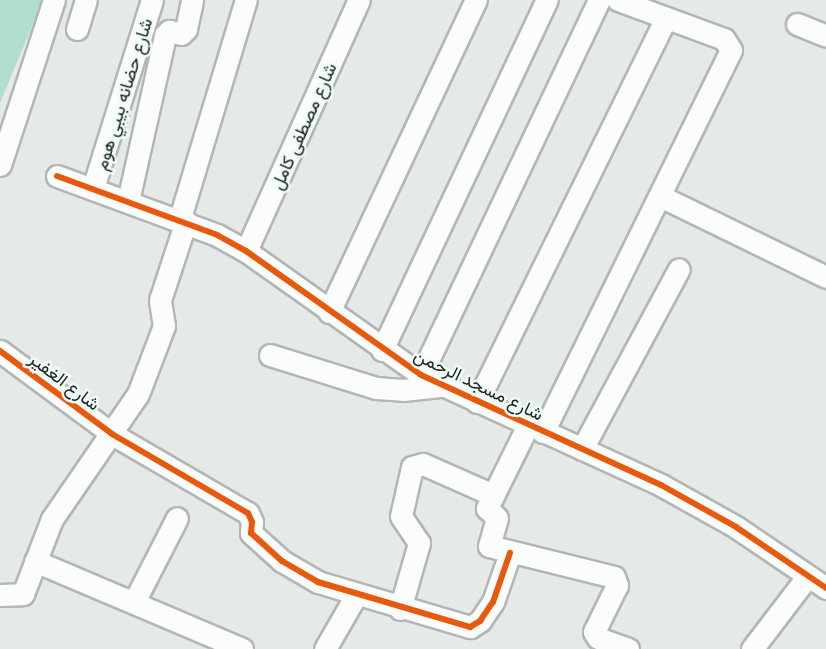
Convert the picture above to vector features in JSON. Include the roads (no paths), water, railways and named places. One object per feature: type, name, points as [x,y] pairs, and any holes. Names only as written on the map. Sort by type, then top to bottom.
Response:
[{"type":"street","points":[[0,165],[54,0]]},
{"type":"street","points":[[76,29],[86,0]]},
{"type":"street","name":"شارع حضانه بيبي هوم","points":[[93,188],[152,0]]},
{"type":"street","points":[[128,201],[165,35],[169,31],[181,34],[186,29],[192,0]]},
{"type":"street","points":[[0,595],[22,594],[52,519],[138,394],[164,327],[160,300],[246,0]]},
{"type":"street","name":"شارع مصطفى كامل","points":[[246,251],[359,0]]},
{"type":"street","points":[[329,312],[476,0]]},
{"type":"street","points":[[382,351],[547,0]]},
{"type":"street","points":[[421,375],[599,0]]},
{"type":"street","points":[[618,0],[724,39],[731,50],[660,196],[535,428],[487,508],[497,518],[489,546],[614,577],[616,585],[594,632],[598,638],[628,649]]},
{"type":"street","points":[[477,402],[666,18]]},
{"type":"street","points":[[798,24],[826,36]]},
{"type":"street","name":"شارع مسجد الرحمن","points":[[57,176],[183,220],[246,251],[382,351],[421,375],[661,485],[736,527],[826,588]]},
{"type":"street","points":[[660,196],[826,277]]},
{"type":"street","points":[[582,449],[679,268]]},
{"type":"street","name":"شارع الغفير","points":[[0,351],[112,434],[248,513],[252,522],[251,533],[282,561],[318,582],[356,595]]},
{"type":"street","points":[[270,355],[376,388],[403,390],[441,386]]},
{"type":"street","points":[[400,609],[418,543],[401,516],[412,467],[423,464],[493,495]]},
{"type":"street","points":[[134,602],[177,518]]},
{"type":"street","points":[[324,649],[356,595],[464,627],[475,625],[493,602],[510,553]]},
{"type":"street","points":[[35,561],[134,602],[231,647]]},
{"type":"street","points":[[752,649],[807,577]]}]
